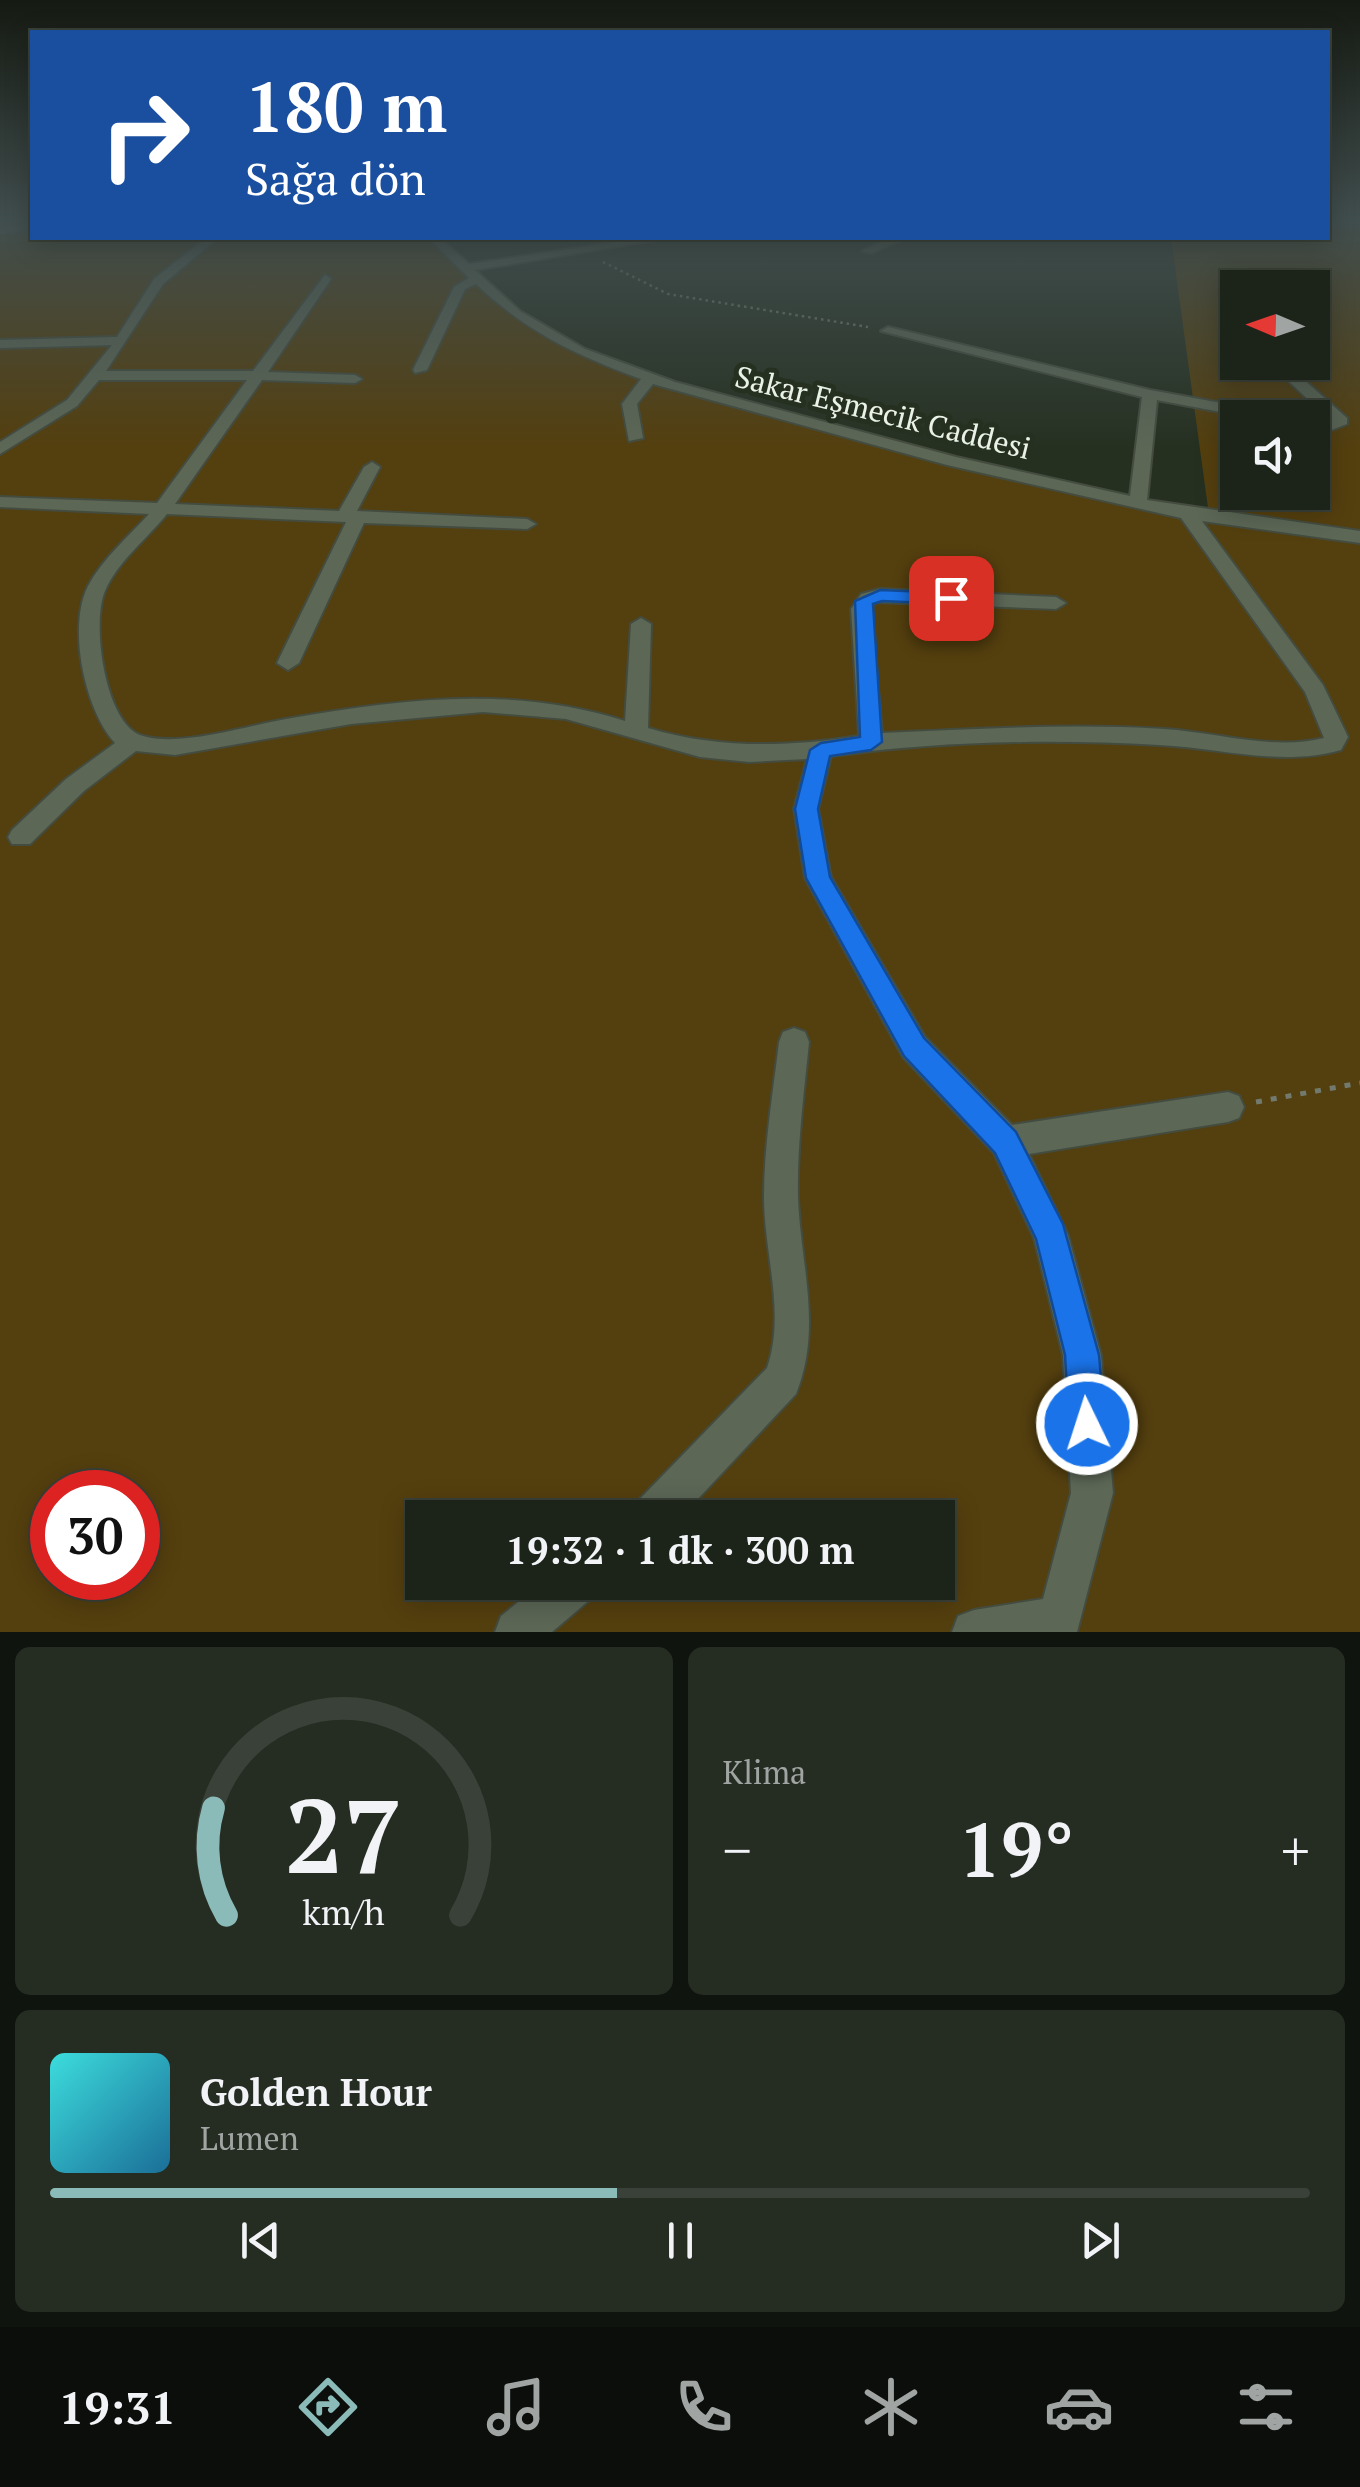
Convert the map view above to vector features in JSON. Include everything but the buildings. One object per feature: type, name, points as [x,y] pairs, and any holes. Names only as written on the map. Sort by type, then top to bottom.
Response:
[{"type":"street","points":[[0,449],[72,403],[122,341],[148,298]]},
{"type":"street","points":[[311,298],[164,508],[100,582],[92,600],[99,697],[107,718],[123,737],[174,747],[369,712],[465,706],[566,710],[676,744],[742,754],[1016,734],[1165,738],[1297,749],[1333,744],[1336,737],[1315,690],[1187,514]]},
{"type":"street","points":[[420,370],[455,298]]},
{"type":"street","name":"Sakar Eşmecik Caddesi","points":[[498,298],[515,314],[580,352],[652,378],[953,461],[1187,514],[1360,537]]},
{"type":"street","points":[[888,331],[1150,394],[1220,407]]},
{"type":"street","points":[[0,344],[122,341]]},
{"type":"street","points":[[94,376],[355,379]]},
{"type":"street","points":[[635,438],[629,401],[633,392],[652,378]]},
{"type":"street","points":[[1294,380],[1316,400]]},
{"type":"street","points":[[1138,502],[1150,394]]},
{"type":"street","points":[[288,663],[372,467]]},
{"type":"street","points":[[0,502],[527,524]]},
{"type":"street","points":[[871,742],[864,601],[880,595],[1056,602]]},
{"type":"street","points":[[636,732],[641,624]]},
{"type":"street","points":[[21,838],[75,785],[134,741]]},
{"type":"street","points":[[821,750],[806,809],[818,878],[914,1047],[1006,1142],[1052,1236],[1082,1355],[1092,1493],[1060,1619],[974,1632]]},
{"type":"street","points":[[668,1500],[782,1380],[788,1366],[792,1337],[781,1196],[794,1042]]},
{"type":"street","points":[[1006,1142],[1228,1107]]},
{"type":"street","points":[[517,1632],[556,1600]]},
{"type":"path","points":[[699,298],[888,331]]},
{"type":"path","points":[[1228,1107],[1360,1083]]},
{"type":"shaded area","points":[[0,298],[499,298],[561,340],[648,378],[886,442],[1209,515],[1179,298],[1220,298],[1220,380],[1330,380],[1330,298],[1360,298],[1360,1632],[0,1632]]},
{"type":"route","points":[[951,598],[880,595],[864,601],[861,609],[871,742],[821,750],[806,809],[818,878],[895,1015],[914,1047],[1006,1142],[1052,1236],[1082,1355],[1087,1424]]}]
